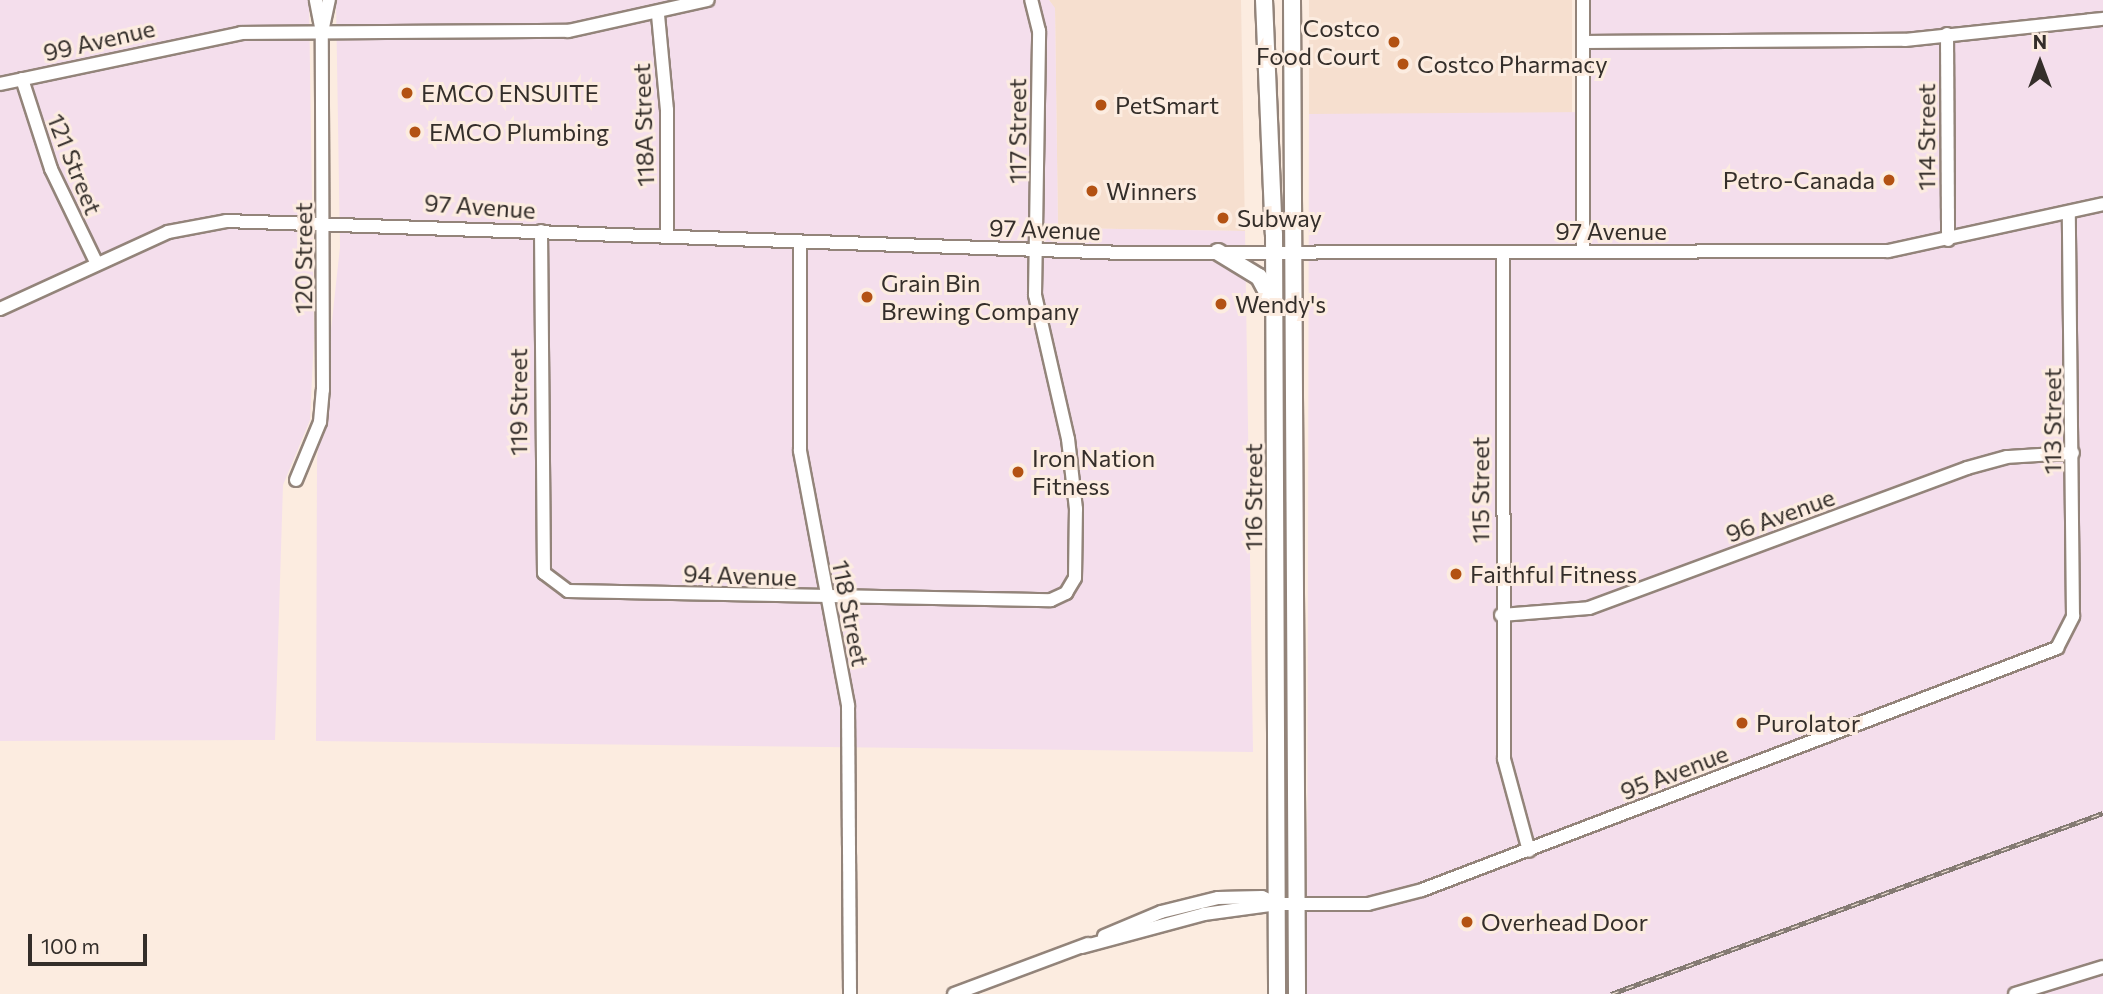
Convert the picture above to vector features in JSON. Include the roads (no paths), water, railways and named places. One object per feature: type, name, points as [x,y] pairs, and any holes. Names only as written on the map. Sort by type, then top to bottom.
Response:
[{"type":"main road","name":"116 Street","points":[[1264,0],[1274,254],[1277,994]]},
{"type":"main road","name":"116 Street","points":[[1292,0],[1296,254],[1297,994]]},
{"type":"main road","points":[[1218,252],[1259,277],[1274,306]]},
{"type":"street","name":"120 Street","points":[[296,480],[320,422],[325,220],[322,32],[316,0]]},
{"type":"street","name":"120 Street","points":[[322,32],[329,0]]},
{"type":"street","name":"99 Avenue","points":[[0,84],[200,38],[322,32],[568,31],[658,15],[708,0]]},
{"type":"street","name":"117 Street","points":[[1031,0],[1039,31],[1036,249],[1039,330],[1074,467],[1076,559],[1066,593]]},
{"type":"street","points":[[1583,0],[1583,252]]},
{"type":"street","name":"118A Street","points":[[658,15],[667,110],[667,235]]},
{"type":"street","points":[[1583,42],[1905,40],[2103,19]]},
{"type":"street","name":"114 Street","points":[[1947,34],[1948,240]]},
{"type":"street","name":"121 Street","points":[[22,79],[51,169],[96,262]]},
{"type":"street","name":"97 Avenue","points":[[0,309],[96,262],[195,226],[325,220],[800,242],[1274,254],[1888,251],[2103,204]]},
{"type":"street","name":"113 Street","points":[[2069,212],[2073,453],[2069,631]]},
{"type":"street","name":"119 Street","points":[[541,231],[544,573]]},
{"type":"street","name":"118 Street","points":[[800,242],[800,451],[848,706],[850,994]]},
{"type":"street","name":"115 Street","points":[[1503,252],[1504,759],[1529,851]]},
{"type":"street","name":"96 Avenue","points":[[1502,615],[1589,608],[1967,468],[2007,457],[2073,453]]},
{"type":"street","name":"94 Avenue","points":[[544,573],[568,591],[828,599],[1029,601],[1066,593]]},
{"type":"street","name":"95 Avenue","points":[[954,994],[1082,947],[1204,914],[1277,904],[1368,904],[1529,851],[2057,648],[2069,631]]},
{"type":"street","points":[[2015,994],[2101,967]]},
{"type":"railway","points":[[1611,994],[2103,813]]},
{"type":"place","name":"Costco Food Court","points":[[1394,42]]},
{"type":"place","name":"Costco Pharmacy","points":[[1403,64]]},
{"type":"place","name":"EMCO ENSUITE","points":[[407,93]]},
{"type":"place","name":"PetSmart","points":[[1101,105]]},
{"type":"place","name":"EMCO Plumbing","points":[[415,132]]},
{"type":"place","name":"Petro-Canada","points":[[1889,180]]},
{"type":"place","name":"Winners","points":[[1092,191]]},
{"type":"place","name":"Subway","points":[[1223,218]]},
{"type":"place","name":"Grain Bin Brewing Company","points":[[867,297]]},
{"type":"place","name":"Wendy's","points":[[1221,304]]},
{"type":"place","name":"Iron Nation Fitness","points":[[1018,472]]},
{"type":"place","name":"Faithful Fitness","points":[[1456,574]]},
{"type":"place","name":"Purolator","points":[[1742,723]]},
{"type":"place","name":"Overhead Door","points":[[1467,922]]}]
